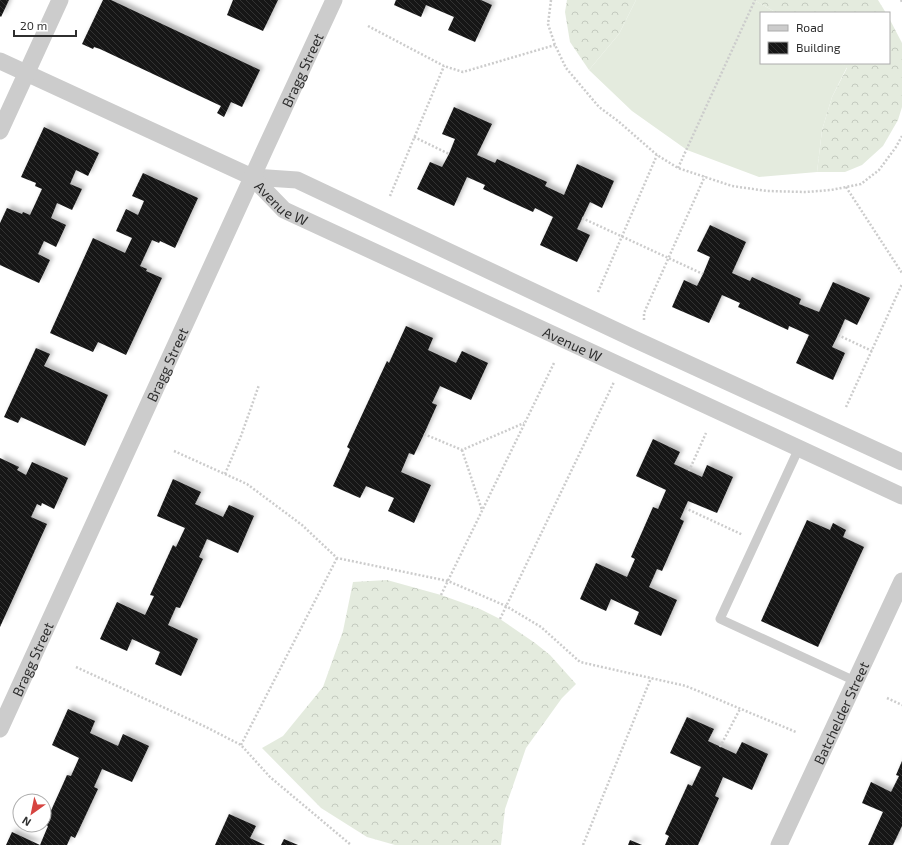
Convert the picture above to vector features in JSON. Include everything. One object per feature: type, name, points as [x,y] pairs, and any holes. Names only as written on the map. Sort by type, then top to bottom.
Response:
[{"type":"street","points":[[0,131],[60,0]]},
{"type":"street","name":"Bragg Street","points":[[0,729],[334,0]]},
{"type":"street","name":"Avenue W","points":[[0,61],[252,177],[297,180],[634,339],[902,462]]},
{"type":"street","name":"Avenue W","points":[[252,177],[284,210],[902,496]]},
{"type":"street","name":"Batchelder Street","points":[[779,845],[902,581]]},
{"type":"lane","points":[[799,448],[720,620],[855,681]]},
{"type":"path","points":[[551,0],[548,24],[555,45],[566,68],[599,107],[618,121],[657,155],[678,168],[732,186],[767,191],[806,192],[831,190],[861,184],[879,170],[902,136]]},
{"type":"path","points":[[678,168],[755,0]]},
{"type":"path","points":[[368,26],[444,66],[463,72],[555,45]]},
{"type":"path","points":[[390,196],[444,66]]},
{"type":"path","points":[[414,137],[449,154]]},
{"type":"path","points":[[598,292],[657,155]]},
{"type":"path","points":[[644,320],[644,314],[705,176]]},
{"type":"path","points":[[846,187],[902,273]]},
{"type":"path","points":[[582,218],[703,274]]},
{"type":"path","points":[[846,407],[902,284]]},
{"type":"path","points":[[838,335],[872,351]]},
{"type":"path","points":[[441,595],[554,363]]},
{"type":"path","points":[[500,620],[614,382]]},
{"type":"path","points":[[225,474],[241,436],[259,385]]},
{"type":"path","points":[[424,434],[462,450],[525,423]]},
{"type":"path","points":[[689,471],[706,433]]},
{"type":"path","points":[[462,450],[482,510]]},
{"type":"path","points":[[174,451],[247,484],[296,520],[337,558],[448,581],[506,606],[541,627],[580,662],[686,686],[796,732]]},
{"type":"path","points":[[685,508],[756,541]]},
{"type":"path","points":[[241,745],[337,558]]},
{"type":"path","points":[[76,667],[206,727],[241,745],[270,777],[351,845]]},
{"type":"path","points":[[583,845],[651,678]]},
{"type":"path","points":[[887,698],[902,705]]},
{"type":"path","points":[[720,747],[740,709]]},
{"type":"green space","points":[[567,0],[636,0],[619,34],[589,70],[570,42],[565,12]]},
{"type":"green space","points":[[636,0],[754,0],[775,12],[760,12],[760,64],[842,64],[847,67],[832,97],[822,130],[817,172],[759,177],[687,150],[632,111],[589,70],[619,34]]},
{"type":"green space","points":[[754,0],[878,0],[885,12],[775,12]]},
{"type":"green space","points":[[890,20],[902,43],[902,107],[898,120],[883,146],[862,165],[845,172],[817,172],[822,130],[832,97],[847,68],[842,64],[890,64]]},
{"type":"green space","points":[[387,580],[441,595],[480,609],[500,619],[550,655],[576,684],[562,698],[526,748],[505,809],[501,845],[395,845],[367,837],[321,808],[262,748],[283,736],[323,687],[343,631],[353,582]]},
{"type":"building","points":[[0,0],[9,0],[1,17],[0,16]]},
{"type":"building","points":[[103,0],[111,0],[260,70],[242,107],[231,102],[224,117],[217,113],[221,106],[100,49],[94,47],[93,49],[82,44]]},
{"type":"building","points":[[233,0],[278,0],[263,31],[227,15]]},
{"type":"building","points":[[396,0],[481,0],[492,5],[475,42],[448,30],[454,17],[426,5],[421,17],[394,5]]},
{"type":"building","points":[[454,107],[492,124],[477,155],[495,163],[497,159],[547,182],[545,186],[564,195],[577,164],[614,181],[602,208],[590,202],[577,229],[590,235],[577,262],[540,245],[553,217],[535,208],[533,212],[483,189],[485,185],[467,177],[454,206],[417,189],[430,162],[442,167],[449,154],[455,139],[442,134]]},
{"type":"building","points":[[44,127],[99,153],[88,176],[76,170],[70,184],[82,189],[72,210],[57,203],[51,218],[66,225],[56,247],[44,241],[38,254],[50,260],[39,283],[0,265],[0,223],[7,208],[22,214],[23,212],[30,215],[42,189],[35,186],[36,183],[21,177]]},
{"type":"building","points":[[143,173],[198,198],[175,248],[160,241],[159,243],[152,240],[140,266],[147,269],[146,271],[162,278],[126,355],[98,342],[93,352],[50,333],[93,238],[125,253],[132,238],[116,231],[126,209],[138,215],[144,201],[132,196]]},
{"type":"building","points":[[710,225],[746,242],[732,273],[750,281],[752,277],[801,299],[799,304],[819,312],[833,282],[870,298],[857,325],[845,319],[832,347],[845,353],[833,380],[796,363],[809,335],[789,326],[788,330],[738,307],[740,303],[722,295],[709,323],[672,307],[684,280],[697,286],[703,274],[710,257],[697,251]]},
{"type":"building","points":[[406,326],[433,338],[428,350],[456,363],[462,351],[488,363],[471,400],[440,386],[432,403],[437,405],[424,434],[414,455],[409,453],[401,472],[431,485],[414,523],[388,511],[394,498],[366,486],[360,498],[333,486],[350,449],[347,447],[387,361],[389,363]]},
{"type":"building","points":[[36,348],[50,354],[44,366],[108,395],[85,446],[21,417],[18,423],[4,417]]},
{"type":"building","points":[[653,439],[680,452],[674,464],[702,477],[707,465],[733,477],[717,513],[688,501],[680,519],[684,521],[662,571],[657,569],[649,587],[677,600],[661,636],[634,624],[639,612],[611,599],[606,611],[580,599],[596,563],[627,577],[635,559],[631,557],[653,507],[658,509],[666,490],[636,476]]},
{"type":"building","points":[[0,458],[19,467],[17,470],[26,475],[32,462],[68,478],[54,509],[42,503],[41,506],[37,504],[31,517],[47,524],[0,627]]},
{"type":"building","points":[[173,479],[201,492],[195,504],[223,517],[229,505],[254,516],[238,553],[207,539],[199,557],[203,559],[180,608],[176,607],[168,625],[198,639],[181,676],[155,664],[160,652],[132,639],[127,651],[100,639],[117,602],[145,615],[154,596],[150,595],[173,545],[176,547],[185,528],[157,516]]},
{"type":"building","points":[[807,520],[830,530],[833,523],[846,530],[843,537],[864,547],[818,647],[761,621]]},
{"type":"building","points":[[68,709],[95,721],[90,733],[118,746],[123,734],[149,746],[132,782],[102,769],[94,787],[98,789],[75,838],[71,836],[67,845],[40,845],[45,833],[52,833],[52,808],[67,775],[71,776],[79,758],[52,745]]},
{"type":"building","points":[[687,717],[714,729],[708,741],[736,754],[742,742],[768,754],[752,790],[723,777],[715,796],[719,798],[698,845],[665,845],[669,836],[665,834],[688,784],[692,786],[701,767],[670,753]]},
{"type":"building","points":[[902,761],[902,826],[893,845],[868,845],[883,812],[862,803],[871,782],[891,792],[899,776],[896,775]]},
{"type":"building","points":[[229,814],[256,826],[250,838],[265,845],[215,845]]},
{"type":"building","points":[[12,832],[40,845],[6,845]]},
{"type":"building","points":[[284,839],[298,845],[281,845]]},
{"type":"building","points":[[630,840],[642,845],[628,845]]}]
